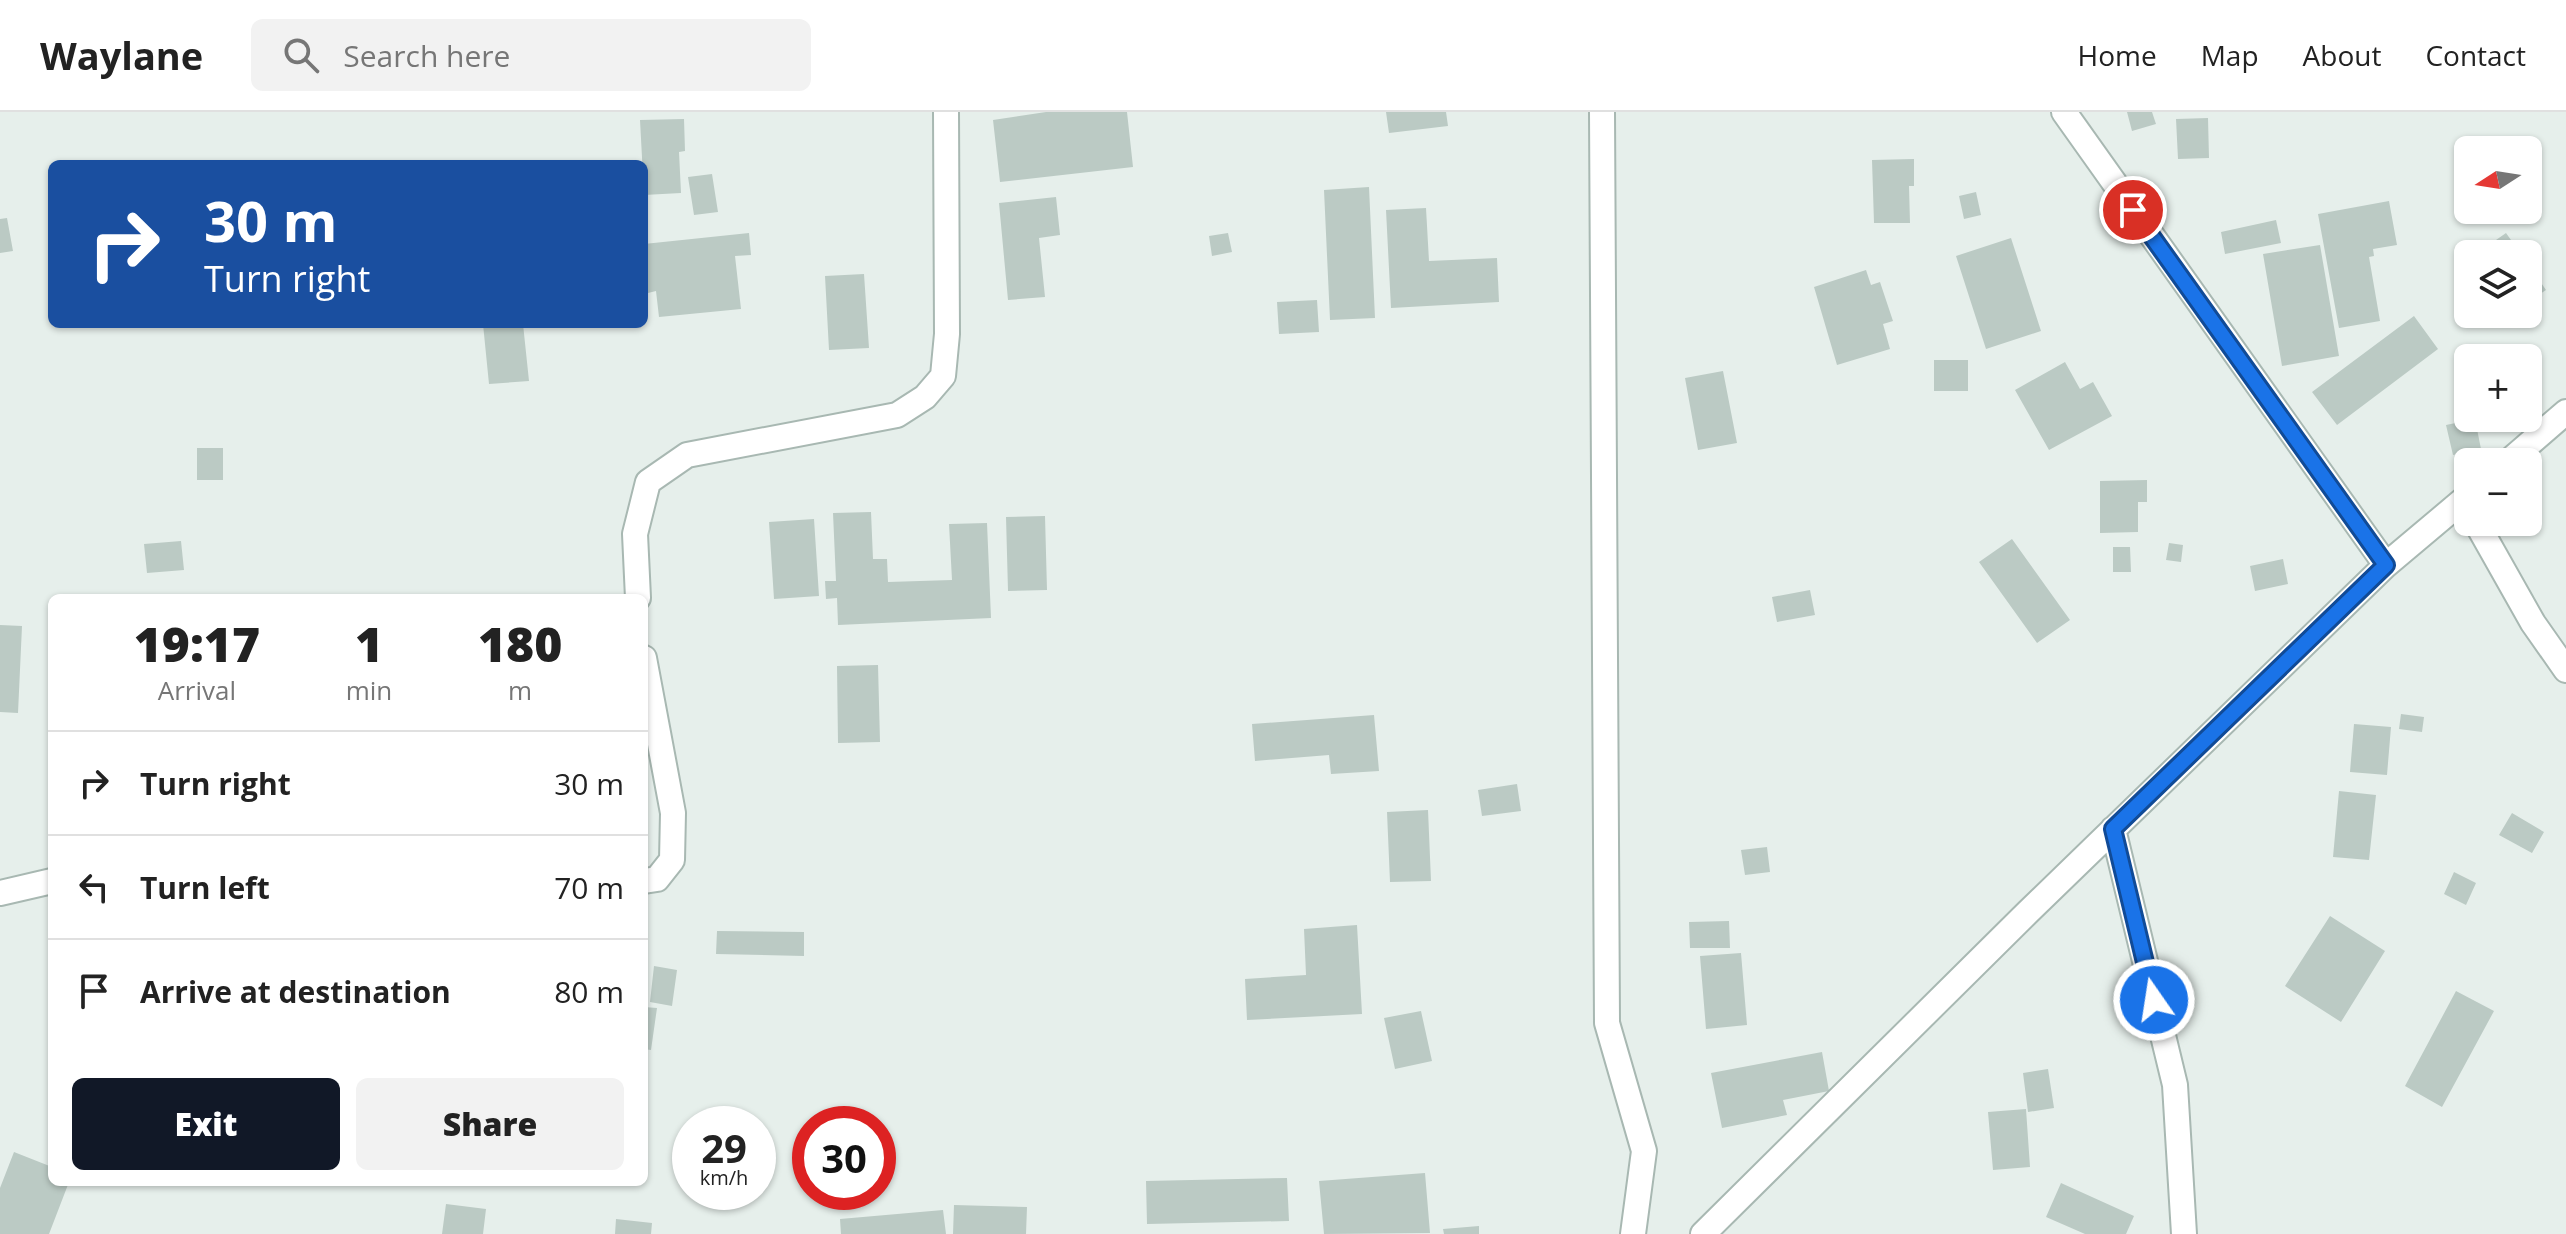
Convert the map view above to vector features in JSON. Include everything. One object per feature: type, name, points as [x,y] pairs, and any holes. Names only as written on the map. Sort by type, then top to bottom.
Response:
[{"type":"street","points":[[638,594],[635,534],[648,482],[687,455],[897,415],[925,397],[943,376],[947,334],[946,112]]},
{"type":"street","points":[[1602,112],[1607,1023],[1644,1151],[1633,1234]]},
{"type":"street","points":[[2064,112],[2386,565]]},
{"type":"street","points":[[2524,448],[2566,412]]},
{"type":"street","points":[[1703,1234],[2113,829],[2386,565],[2454,511]]},
{"type":"street","points":[[2484,536],[2533,623],[2566,670]]},
{"type":"street","points":[[648,679],[673,813],[673,828],[672,860],[657,879],[648,880]]},
{"type":"street","points":[[2113,829],[2175,1085],[2184,1234]]},
{"type":"street","points":[[0,893],[48,882]]},
{"type":"building","points":[[1046,112],[1127,112],[1133,167],[1000,182],[993,120]]},
{"type":"building","points":[[1386,112],[1446,112],[1448,126],[1389,133]]},
{"type":"building","points":[[2127,112],[2152,112],[2156,124],[2132,131]]},
{"type":"building","points":[[2208,118],[2209,158],[2178,159],[2176,119]]},
{"type":"building","points":[[684,119],[685,151],[679,152],[681,193],[648,195],[648,160],[642,160],[640,120]]},
{"type":"building","points":[[1914,159],[1914,186],[1909,186],[1910,223],[1874,223],[1872,160]]},
{"type":"building","points":[[712,174],[718,212],[694,215],[688,177]]},
{"type":"building","points":[[1369,187],[1375,318],[1330,320],[1324,190]]},
{"type":"building","points":[[1976,192],[1981,215],[1964,219],[1959,196]]},
{"type":"building","points":[[1056,197],[1060,235],[1039,238],[1045,297],[1008,300],[999,203]]},
{"type":"building","points":[[2389,201],[2397,245],[2373,249],[2374,256],[2369,257],[2380,321],[2339,328],[2318,214]]},
{"type":"building","points":[[1426,208],[1429,261],[1497,258],[1499,302],[1391,308],[1386,210]]},
{"type":"building","points":[[7,218],[13,251],[0,253],[0,219]]},
{"type":"building","points":[[2276,220],[2281,243],[2225,254],[2221,232]]},
{"type":"building","points":[[749,233],[751,255],[735,256],[741,309],[659,317],[656,291],[648,293],[648,244]]},
{"type":"building","points":[[1228,233],[1232,252],[1212,256],[1209,236]]},
{"type":"building","points":[[2506,233],[2511,240],[2496,240]]},
{"type":"building","points":[[2011,238],[2041,331],[1986,349],[1956,256]]},
{"type":"building","points":[[2320,245],[2339,356],[2282,366],[2263,254]]},
{"type":"building","points":[[1866,270],[1871,285],[1880,282],[1893,321],[1883,324],[1890,349],[1837,365],[1814,287]]},
{"type":"building","points":[[864,274],[869,348],[829,350],[825,276]]},
{"type":"building","points":[[1317,300],[1319,332],[1279,334],[1277,302]]},
{"type":"building","points":[[2414,316],[2438,349],[2337,425],[2312,392]]},
{"type":"building","points":[[483,328],[523,328],[529,381],[489,384]]},
{"type":"building","points":[[1934,360],[1968,360],[1968,391],[1934,391]]},
{"type":"building","points":[[2065,362],[2080,389],[2093,382],[2112,416],[2049,450],[2015,390]]},
{"type":"building","points":[[1723,371],[1737,443],[1698,450],[1685,378]]},
{"type":"building","points":[[2454,423],[2454,432],[2478,432],[2481,448],[2454,448],[2453,455],[2446,425]]},
{"type":"building","points":[[197,448],[223,448],[223,480],[197,480]]},
{"type":"building","points":[[2147,480],[2147,502],[2138,502],[2138,532],[2100,533],[2100,481]]},
{"type":"building","points":[[871,512],[873,559],[887,559],[888,582],[952,580],[949,524],[987,523],[991,618],[838,625],[837,598],[826,599],[825,581],[836,581],[833,513]]},
{"type":"building","points":[[1045,516],[1047,590],[1008,591],[1006,517]]},
{"type":"building","points":[[814,519],[819,596],[774,599],[769,522]]},
{"type":"building","points":[[2012,539],[2070,620],[2037,643],[1979,562]]},
{"type":"building","points":[[181,541],[184,570],[147,573],[144,544]]},
{"type":"building","points":[[2169,543],[2183,545],[2181,562],[2166,560]]},
{"type":"building","points":[[2113,547],[2130,547],[2131,572],[2113,572]]},
{"type":"building","points":[[2283,559],[2288,584],[2255,591],[2250,566]]},
{"type":"building","points":[[1810,590],[1815,615],[1777,622],[1772,597]]},
{"type":"building","points":[[0,625],[22,626],[18,713],[0,712]]},
{"type":"building","points":[[878,665],[880,742],[838,743],[837,666]]},
{"type":"building","points":[[2401,714],[2424,717],[2422,732],[2399,729]]},
{"type":"building","points":[[1374,715],[1379,771],[1331,774],[1329,755],[1255,761],[1252,724]]},
{"type":"building","points":[[2354,724],[2391,727],[2387,775],[2350,772]]},
{"type":"building","points":[[1517,784],[1521,811],[1482,816],[1478,790]]},
{"type":"building","points":[[2339,791],[2376,795],[2369,860],[2333,857]]},
{"type":"building","points":[[1428,810],[1431,881],[1390,882],[1387,812]]},
{"type":"building","points":[[2512,813],[2544,832],[2532,853],[2499,835]]},
{"type":"building","points":[[1767,847],[1770,872],[1745,875],[1741,850]]},
{"type":"building","points":[[2454,872],[2476,883],[2466,905],[2444,894]]},
{"type":"building","points":[[2330,916],[2385,951],[2341,1022],[2285,986]]},
{"type":"building","points":[[1729,921],[1730,948],[1690,948],[1689,922]]},
{"type":"building","points":[[1357,925],[1362,1014],[1247,1020],[1245,979],[1306,975],[1304,929]]},
{"type":"building","points":[[717,931],[804,932],[804,956],[716,954]]},
{"type":"building","points":[[1741,953],[1747,1025],[1706,1029],[1700,956]]},
{"type":"building","points":[[654,966],[677,970],[672,1006],[650,1002]]},
{"type":"building","points":[[2456,991],[2494,1011],[2442,1107],[2405,1086]]},
{"type":"building","points":[[648,1007],[657,1008],[651,1050],[648,1050]]},
{"type":"building","points":[[1421,1011],[1432,1061],[1395,1069],[1384,1018]]},
{"type":"building","points":[[1822,1052],[1829,1091],[1783,1100],[1787,1115],[1722,1128],[1711,1073]]},
{"type":"building","points":[[2048,1069],[2054,1108],[2028,1112],[2023,1073]]},
{"type":"building","points":[[2026,1109],[2030,1167],[1993,1170],[1988,1112]]},
{"type":"building","points":[[14,1152],[48,1165],[48,1186],[67,1186],[49,1234],[0,1234],[0,1188]]},
{"type":"building","points":[[1425,1173],[1430,1233],[1324,1234],[1319,1181]]},
{"type":"building","points":[[1287,1178],[1289,1221],[1147,1224],[1146,1181]]},
{"type":"building","points":[[2061,1183],[2134,1216],[2126,1234],[2085,1234],[2046,1217]]},
{"type":"building","points":[[446,1204],[486,1209],[483,1234],[442,1234]]},
{"type":"building","points":[[954,1205],[1027,1207],[1026,1234],[953,1234]]},
{"type":"building","points":[[943,1210],[946,1234],[841,1234],[840,1219]]},
{"type":"building","points":[[616,1219],[652,1223],[651,1234],[615,1234]]},
{"type":"building","points":[[1479,1226],[1479,1234],[1444,1234],[1443,1229]]},
{"type":"route","points":[[2133,210],[2386,565],[2113,829],[2154,1000]]}]
